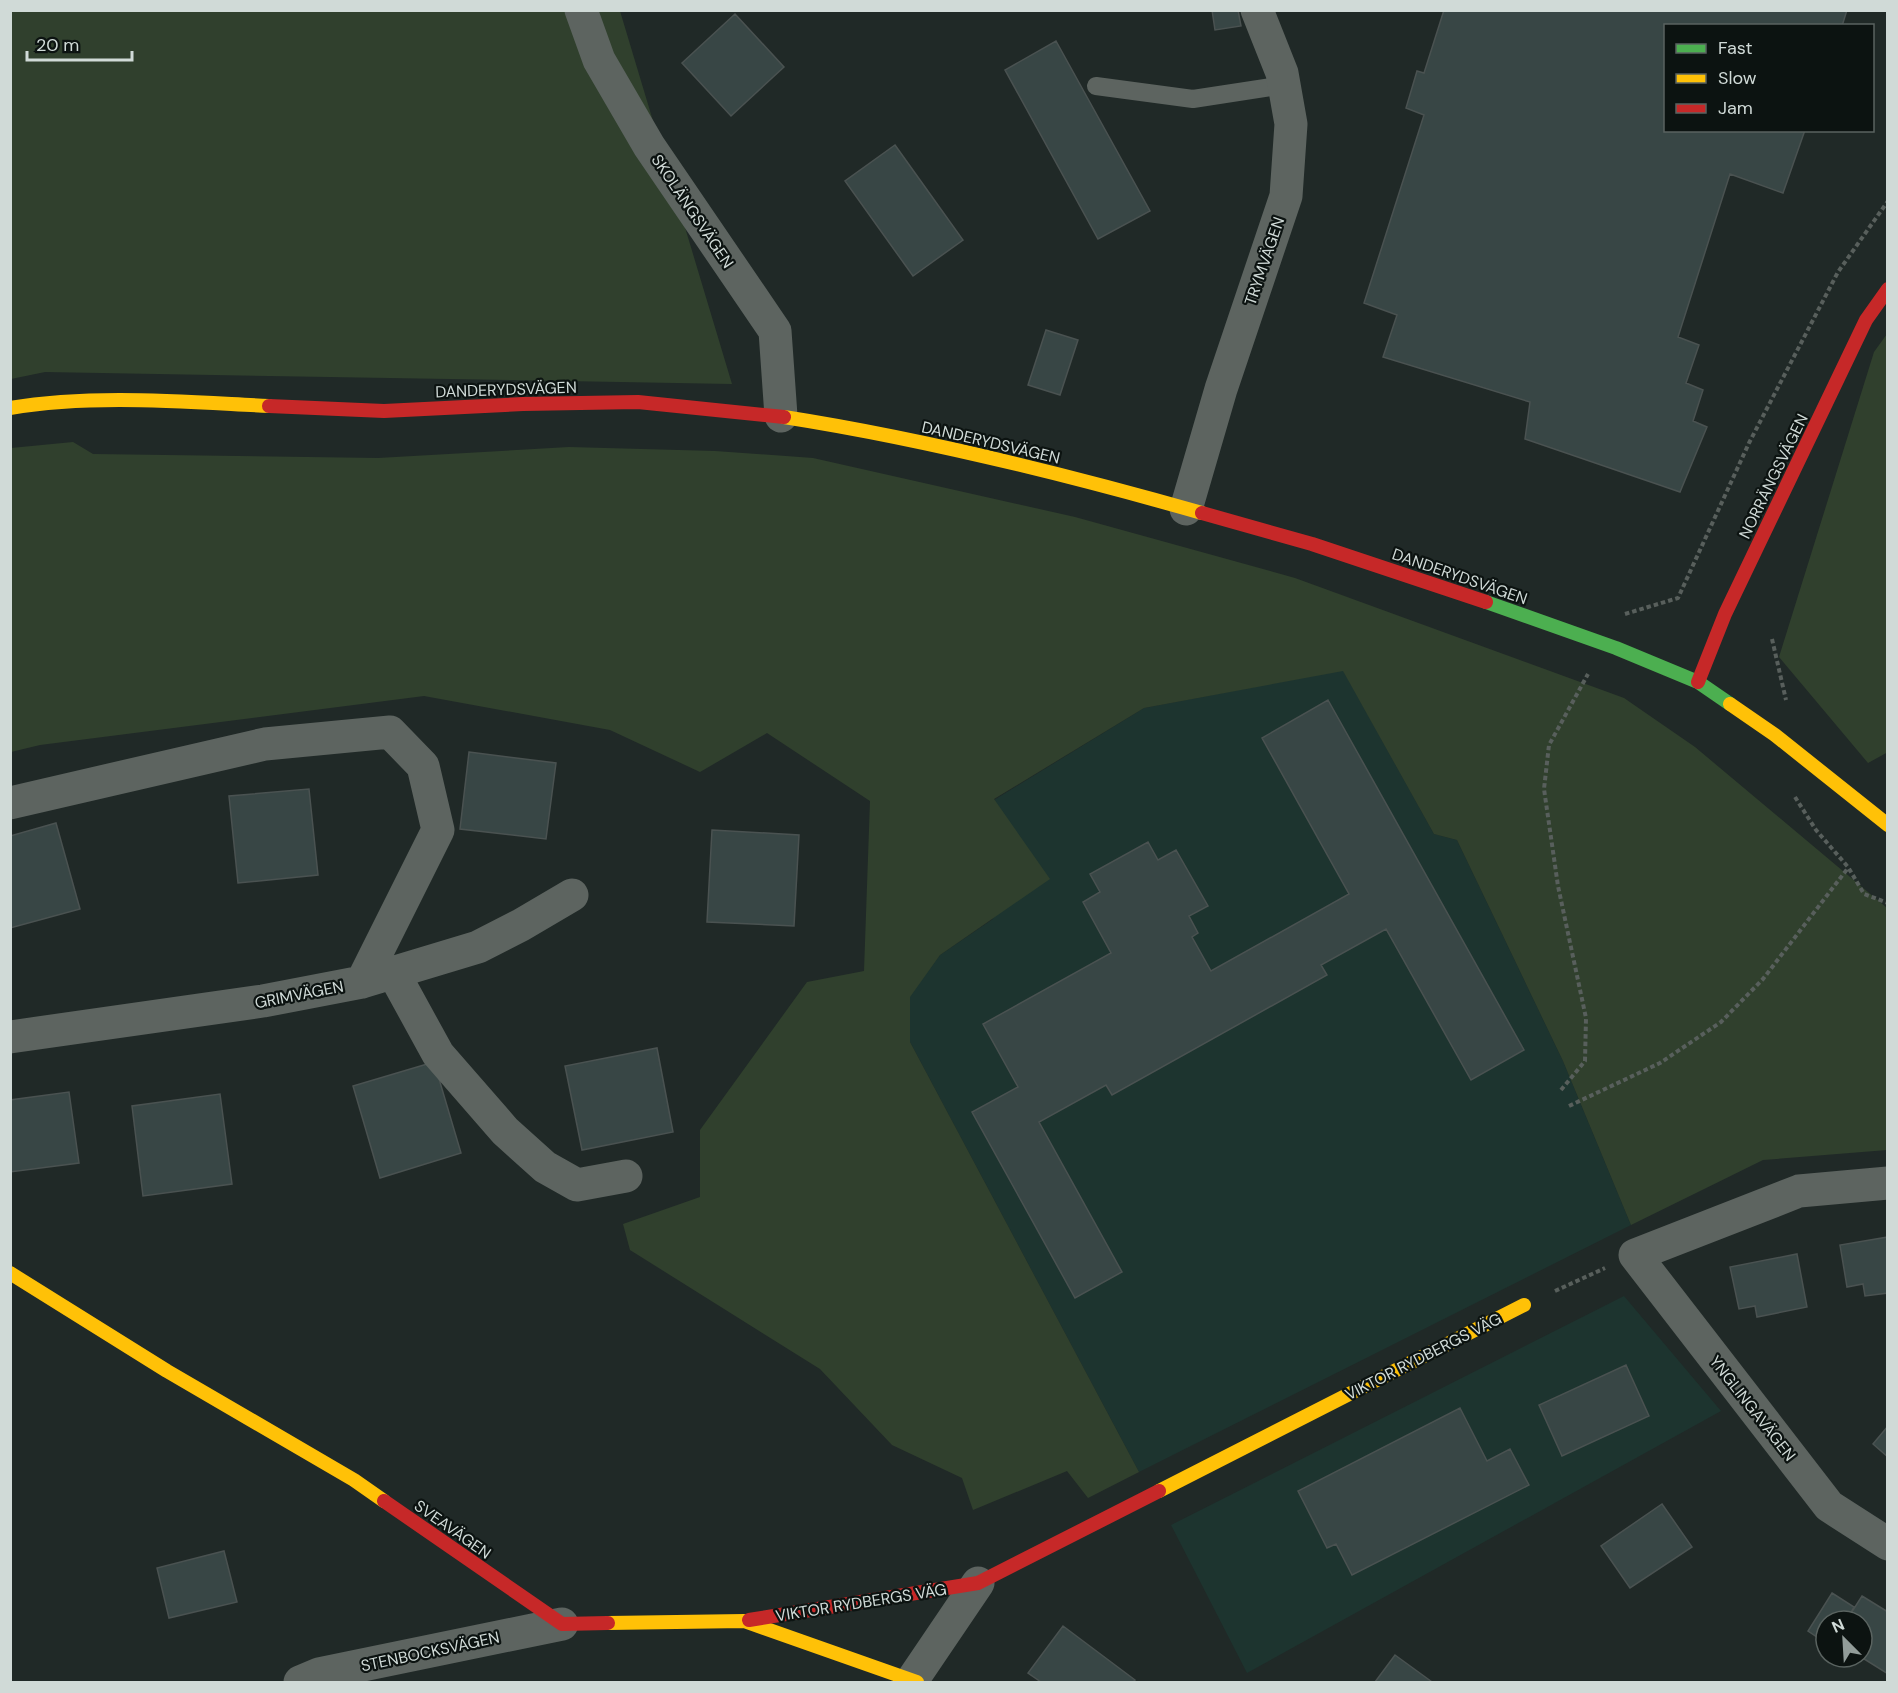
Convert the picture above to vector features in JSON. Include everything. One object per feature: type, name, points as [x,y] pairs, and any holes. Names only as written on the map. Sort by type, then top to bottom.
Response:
[{"type":"street","name":"SKOLÄNGSVÄGEN","points":[[581,10],[599,60],[649,146],[775,332],[782,416]]},
{"type":"street","name":"TRYMVÄGEN","points":[[1186,509],[1221,389],[1286,196],[1291,124],[1282,73],[1257,10]]},
{"type":"street","name":"NORRÄNGSVÄGEN","points":[[1698,682],[1725,614],[1794,468],[1866,320],[1887,289]]},
{"type":"street","name":"DANDERYDSVÄGEN","points":[[10,408],[129,400],[384,411],[524,404],[638,402],[782,416],[847,427],[1080,479],[1312,544],[1605,644],[1698,682],[1774,735],[1887,825]]},
{"type":"street","points":[[10,803],[265,744],[390,732],[423,766],[438,831],[362,982]]},
{"type":"street","name":"GRIMVÄGEN","points":[[10,1037],[263,1001],[362,982],[478,947],[572,895]]},
{"type":"street","points":[[393,972],[438,1054],[505,1131],[545,1167],[578,1185],[626,1176]]},
{"type":"street","points":[[1635,1255],[1799,1191],[1887,1183]]},
{"type":"street","name":"YNGLINGAVÄGEN","points":[[1635,1255],[1829,1506],[1887,1544]]},
{"type":"street","name":"SVEAVÄGEN","points":[[10,1273],[166,1371],[354,1480],[562,1624]]},
{"type":"street","name":"VIKTOR RYDBERGS VÄG","points":[[744,1621],[978,1583],[1524,1305]]},
{"type":"street","name":"VIKTOR RYDBERGS VÄG","points":[[915,1681],[978,1583]]},
{"type":"street","points":[[562,1624],[744,1621],[915,1681]]},
{"type":"street","name":"STENBOCKSVÄGEN","points":[[300,1683],[319,1674],[562,1624]]},
{"type":"lane","points":[[1096,87],[1193,99],[1284,85]]},
{"type":"path","points":[[1620,616],[1678,598],[1749,442],[1838,272],[1887,201]]},
{"type":"path","points":[[1772,639],[1786,704]]},
{"type":"path","points":[[1561,1090],[1586,1061],[1586,1018],[1558,886],[1544,789],[1549,745],[1590,671]]},
{"type":"path","points":[[1789,789],[1816,830],[1848,867],[1864,894],[1887,903]]},
{"type":"path","points":[[1569,1106],[1660,1063],[1721,1022],[1763,979],[1848,867]]},
{"type":"path","points":[[1524,1305],[1635,1255]]},
{"type":"shaded area","points":[[10,11],[620,11],[732,384],[45,372],[11,379]]},
{"type":"shaded area","points":[[1887,334],[1888,752],[1868,763],[1779,657],[1874,352]]},
{"type":"shaded area","points":[[73,442],[93,454],[378,458],[569,447],[715,451],[813,458],[1075,517],[1295,578],[1624,698],[1695,747],[1887,908],[1887,1150],[1763,1160],[1631,1225],[1563,1061],[1457,840],[1434,834],[1343,671],[1144,708],[994,799],[1050,879],[940,955],[910,997],[910,1042],[1139,1472],[1088,1498],[1067,1471],[973,1510],[962,1478],[892,1445],[820,1369],[630,1250],[623,1224],[700,1197],[700,1130],[807,982],[864,971],[870,801],[767,733],[700,772],[610,730],[424,696],[40,745],[11,752],[11,448]]},
{"type":"shaded area","points":[[1343,670],[1434,834],[1457,840],[1563,1061],[1631,1225],[1139,1472],[910,1042],[909,997],[940,955],[993,919],[994,800],[1144,708]]},
{"type":"shaded area","points":[[1624,1296],[1721,1411],[1247,1673],[1171,1525]]},
{"type":"building","points":[[1212,10],[1238,10],[1241,26],[1215,30]]},
{"type":"building","points":[[1444,10],[1847,10],[1843,24],[1664,24],[1664,132],[1804,132],[1783,193],[1730,174],[1678,337],[1699,345],[1686,383],[1703,390],[1693,421],[1707,427],[1680,492],[1525,439],[1530,402],[1383,357],[1397,315],[1364,303],[1424,115],[1406,108],[1417,71],[1424,73]]},
{"type":"building","points":[[735,14],[784,67],[731,116],[682,63]]},
{"type":"building","points":[[1056,41],[1150,211],[1098,239],[1005,70]]},
{"type":"building","points":[[895,145],[963,240],[913,276],[845,181]]},
{"type":"building","points":[[1046,330],[1078,340],[1060,395],[1028,385]]},
{"type":"building","points":[[1328,700],[1524,1050],[1471,1080],[1386,929],[1321,965],[1327,975],[1112,1095],[1106,1085],[1039,1122],[1122,1272],[1075,1298],[972,1112],[1018,1087],[983,1024],[1111,953],[1083,902],[1100,892],[1090,874],[1148,842],[1158,860],[1176,850],[1208,906],[1189,916],[1198,933],[1192,937],[1211,971],[1349,894],[1262,738]]},
{"type":"building","points":[[469,752],[556,763],[546,839],[460,829]]},
{"type":"building","points":[[309,789],[318,875],[238,883],[229,796]]},
{"type":"building","points":[[56,823],[80,909],[10,928],[10,836]]},
{"type":"building","points":[[712,830],[799,835],[794,926],[707,922]]},
{"type":"building","points":[[657,1048],[673,1132],[582,1150],[565,1066]]},
{"type":"building","points":[[434,1062],[461,1153],[380,1178],[353,1086]]},
{"type":"building","points":[[69,1092],[79,1163],[10,1172],[10,1100]]},
{"type":"building","points":[[220,1094],[232,1184],[143,1196],[132,1106]]},
{"type":"building","points":[[1888,1237],[1888,1293],[1865,1296],[1863,1284],[1847,1287],[1840,1245]]},
{"type":"building","points":[[1797,1254],[1807,1307],[1757,1317],[1755,1306],[1739,1309],[1730,1267]]},
{"type":"building","points":[[1626,1365],[1649,1416],[1562,1456],[1539,1405]]},
{"type":"building","points":[[1460,1408],[1487,1461],[1510,1449],[1529,1485],[1352,1575],[1336,1544],[1327,1548],[1298,1491]]},
{"type":"building","points":[[1888,1426],[1888,1457],[1873,1444]]},
{"type":"building","points":[[1662,1504],[1692,1547],[1630,1588],[1601,1546]]},
{"type":"building","points":[[224,1551],[237,1602],[169,1618],[157,1568]]},
{"type":"building","points":[[1832,1593],[1854,1607],[1853,1609],[1822,1609]]},
{"type":"building","points":[[1862,1596],[1888,1612],[1888,1674],[1874,1665],[1874,1609],[1854,1609]]},
{"type":"building","points":[[1814,1622],[1814,1635],[1808,1631]]},
{"type":"building","points":[[1063,1626],[1135,1680],[1133,1682],[1041,1682],[1028,1673]]},
{"type":"building","points":[[1395,1655],[1432,1682],[1375,1682]]},
{"type":"traffic: fast","points":[[1486,602],[1616,648],[1698,682],[1730,704]]},
{"type":"traffic: slow","points":[[10,408],[106,400],[269,406]]},
{"type":"traffic: slow","points":[[784,417],[942,447],[1202,513]]},
{"type":"traffic: slow","points":[[1730,704],[1775,735],[1888,825]]},
{"type":"traffic: slow","points":[[10,1273],[167,1371],[354,1480],[384,1501]]},
{"type":"traffic: slow","points":[[1159,1491],[1524,1305]]},
{"type":"traffic: slow","points":[[608,1623],[744,1621],[917,1682]]},
{"type":"traffic: jam","points":[[1698,682],[1725,614],[1866,320],[1888,289]]},
{"type":"traffic: jam","points":[[269,406],[384,411],[523,404],[638,402],[784,417]]},
{"type":"traffic: jam","points":[[1202,513],[1312,544],[1486,602]]},
{"type":"traffic: jam","points":[[749,1620],[978,1583],[1159,1491]]},
{"type":"traffic: jam","points":[[384,1501],[562,1624],[608,1623]]}]
